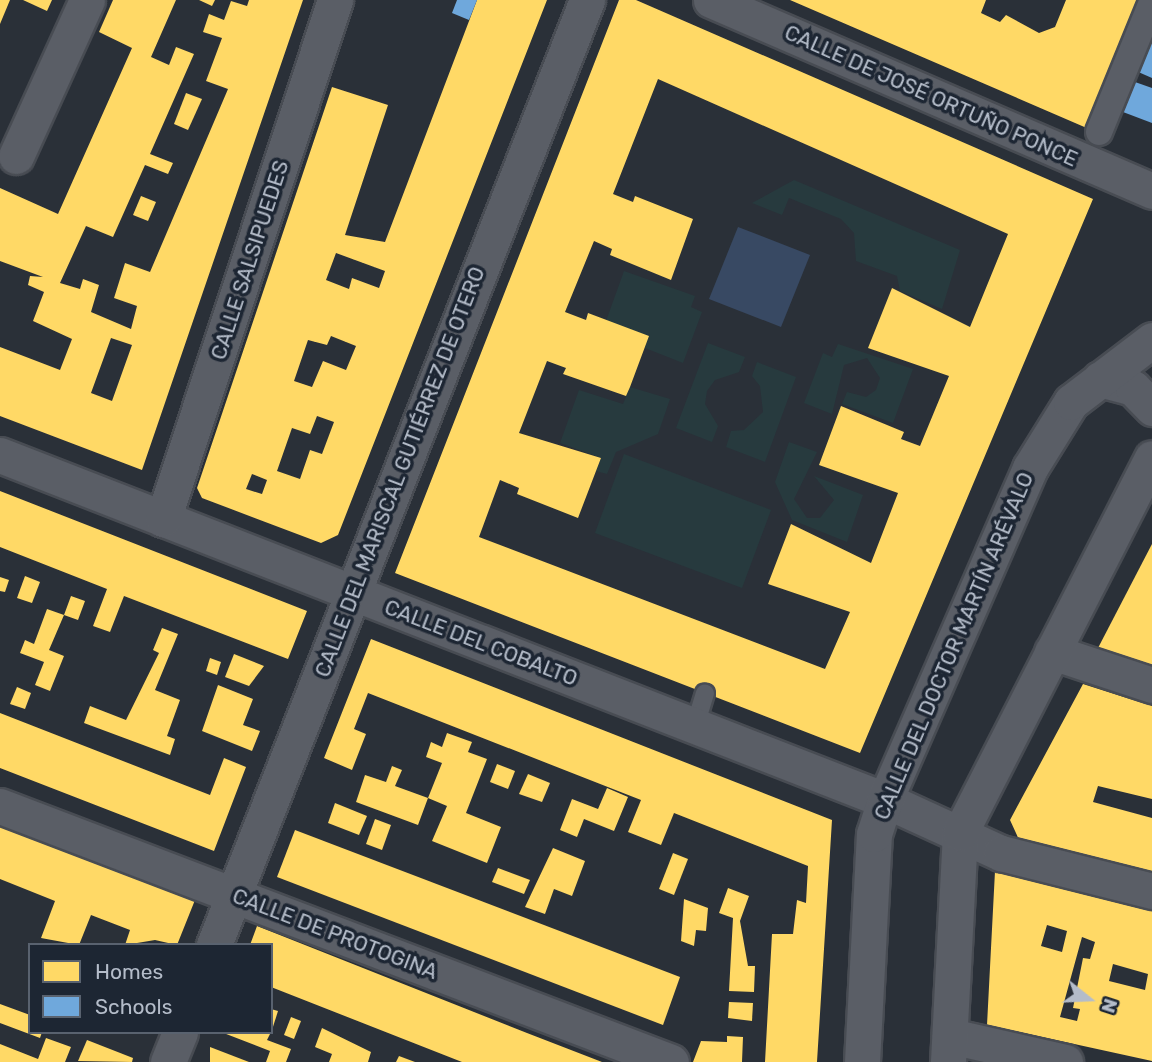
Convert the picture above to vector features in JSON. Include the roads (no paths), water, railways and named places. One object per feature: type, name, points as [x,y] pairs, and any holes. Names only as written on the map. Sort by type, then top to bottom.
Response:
[{"type":"street","points":[[16,156],[87,0]]},
{"type":"street","name":"CALLE SALSIPUEDES","points":[[163,519],[335,0]]},
{"type":"street","name":"CALLE DEL MARISCAL GUTIÉRREZ DE OTERO","points":[[215,943],[587,0]]},
{"type":"street","name":"CALLE DE JOSÉ ORTUÑO PONCE","points":[[711,0],[1152,191]]},
{"type":"street","points":[[1099,132],[1152,2]]},
{"type":"street","name":"CALLE DEL DOCTOR MARTÍN ARÉVALO","points":[[862,1062],[874,834],[886,800],[1030,468],[1071,402],[1152,340]]},
{"type":"street","points":[[1100,380],[1133,388],[1152,408]]},
{"type":"street","name":"CALLE DEL COBALTO","points":[[0,454],[886,800],[1001,853],[1152,891]]},
{"type":"street","points":[[1065,1062],[949,1049],[960,834],[1152,458]]},
{"type":"street","points":[[1052,652],[1152,685]]},
{"type":"street","name":"CALLE DE PROTOGINA","points":[[0,806],[671,1062]]},
{"type":"street","points":[[169,1062],[179,1034]]},
{"type":"lane","points":[[695,726],[705,693]]},
{"type":"water","points":[[738,227],[810,255],[781,327],[709,299]]}]
